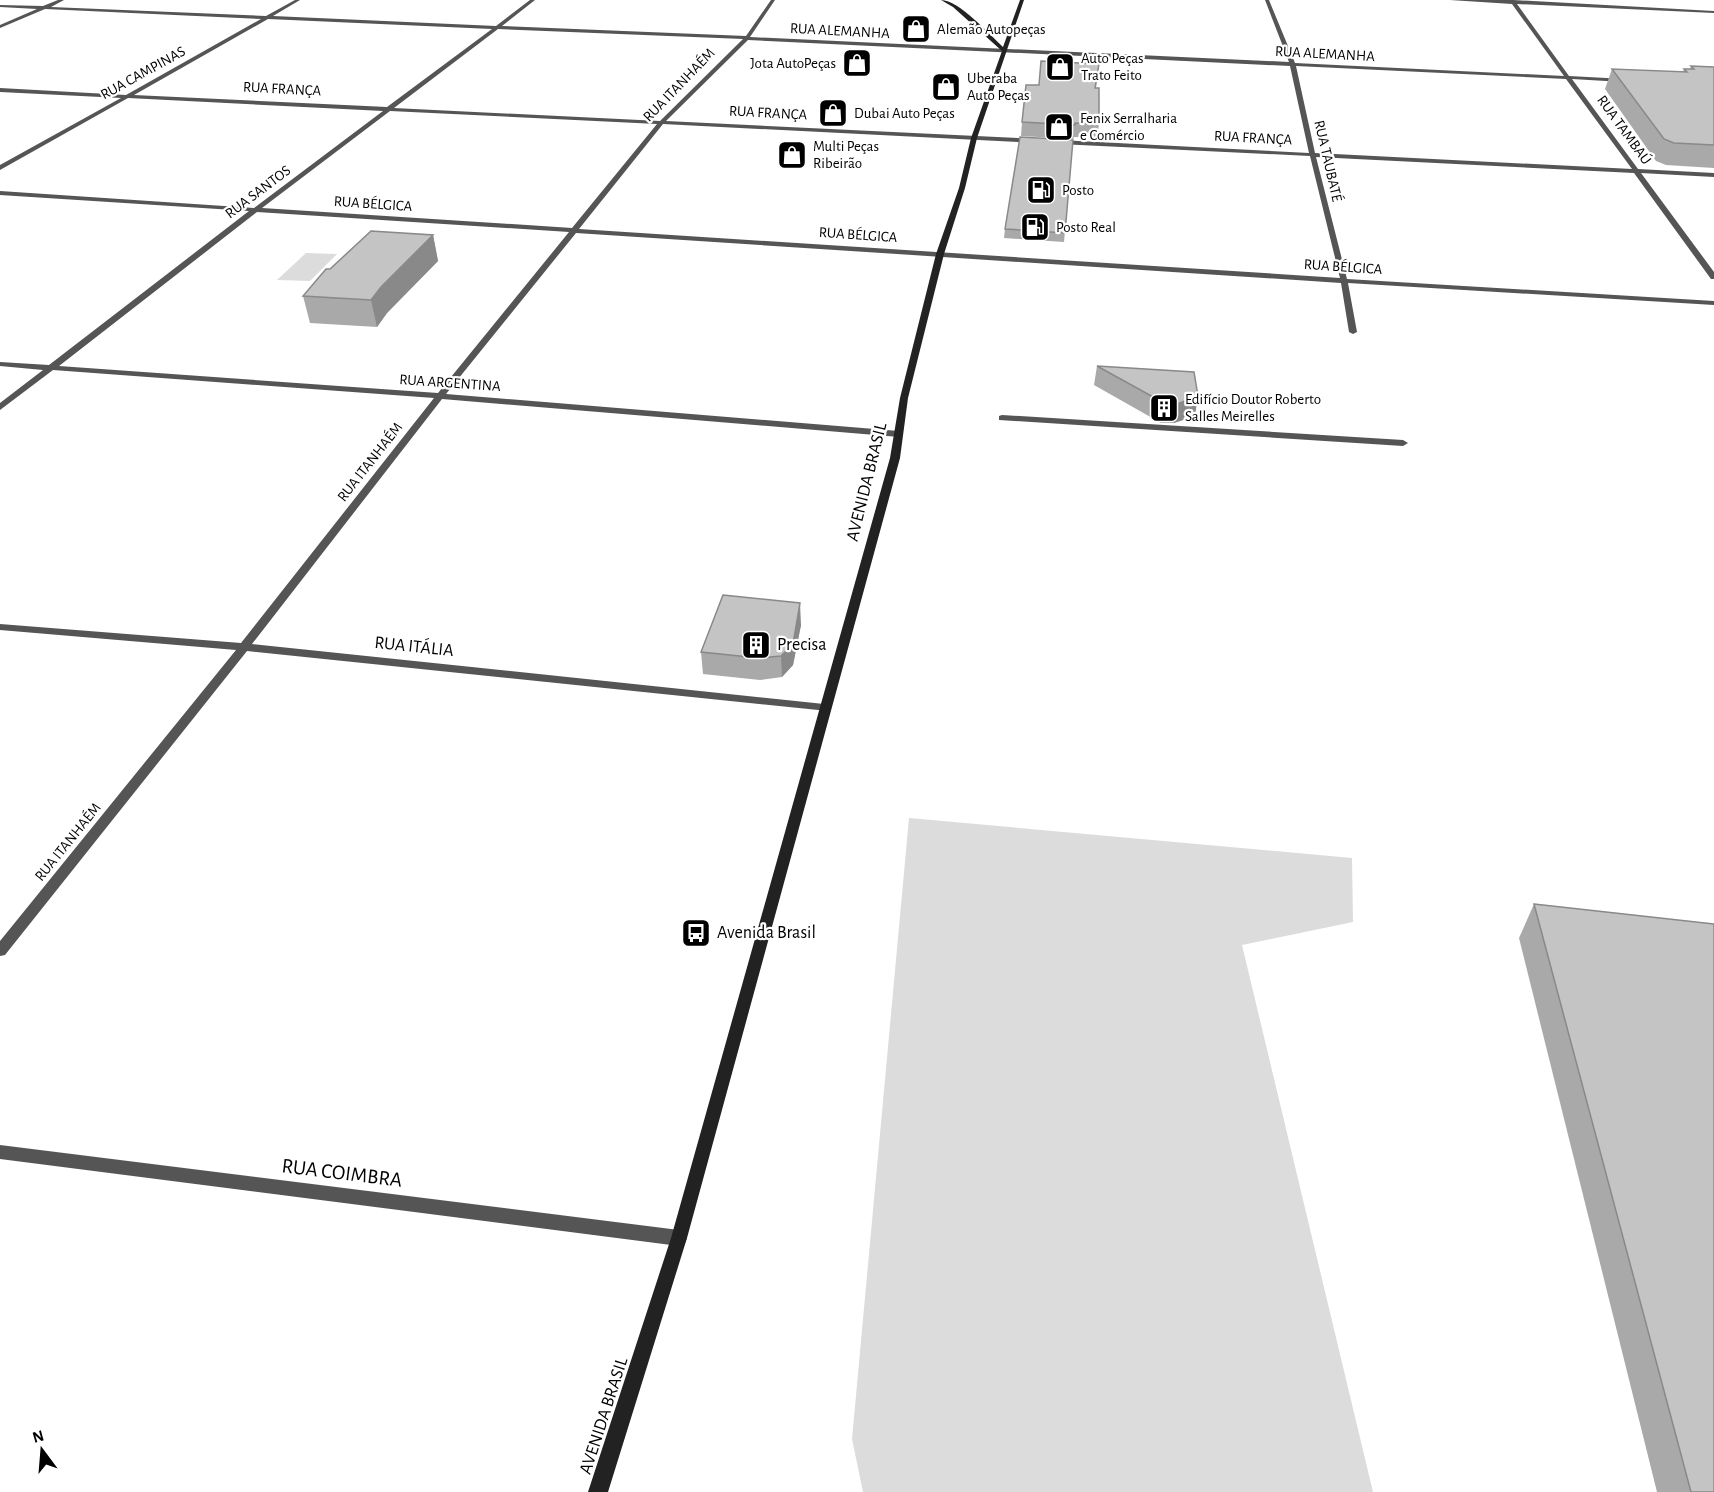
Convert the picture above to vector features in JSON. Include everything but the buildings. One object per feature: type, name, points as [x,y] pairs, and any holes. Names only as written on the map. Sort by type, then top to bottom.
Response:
[{"type":"main road","points":[[943,0],[955,6],[1005,51]]},
{"type":"main road","name":"AVENIDA BRASIL","points":[[598,1492],[679,1238],[895,458],[904,398],[940,254],[962,188],[974,138],[1022,0]]},
{"type":"street","points":[[0,27],[62,0]]},
{"type":"street","name":"RUA CAMPINAS","points":[[0,168],[298,0]]},
{"type":"street","name":"RUA SANTOS","points":[[0,407],[255,210],[534,0]]},
{"type":"street","name":"RUA ITANHAÉM","points":[[0,951],[244,647],[440,396],[663,121],[747,38],[773,0]]},
{"type":"street","name":"RUA TAUBATÉ","points":[[1267,0],[1293,65],[1312,154],[1344,281],[1353,332]]},
{"type":"street","points":[[1452,0],[1714,12]]},
{"type":"street","name":"RUA TAMBAÚ","points":[[1511,1],[1570,78],[1714,278]]},
{"type":"street","name":"RUA ALEMANHA","points":[[0,6],[747,38],[1625,80]]},
{"type":"street","name":"RUA FRANÇA","points":[[0,90],[663,121],[1044,142]]},
{"type":"street","name":"RUA FRANÇA","points":[[1055,142],[1714,175]]},
{"type":"street","name":"RUA BÉLGICA","points":[[0,194],[1714,303]]},
{"type":"street","name":"RUA ARGENTINA","points":[[0,364],[440,396],[898,434]]},
{"type":"street","points":[[1002,418],[1403,443]]},
{"type":"street","name":"RUA ITÁLIA","points":[[0,627],[244,647],[824,708]]},
{"type":"street","name":"RUA COIMBRA","points":[[0,1152],[679,1238]]},
{"type":"shaded area","points":[[306,253],[337,254],[310,281],[277,280]]},
{"type":"shaded area","points":[[909,818],[1352,858],[1353,922],[1242,945],[1373,1492],[863,1492],[852,1439]]},
{"type":"place","name":"Alemão Autopeças","points":[[916,29]]},
{"type":"place","name":"Jota AutoPeças","points":[[857,63]]},
{"type":"place","name":"Auto Peças Trato Feito","points":[[1060,67]]},
{"type":"place","name":"Uberaba Auto Peças","points":[[946,87]]},
{"type":"place","name":"Dubai Auto Peças","points":[[833,113]]},
{"type":"place","name":"Fenix Serralharia e Comércio","points":[[1059,127]]},
{"type":"place","name":"Multi Peças Ribeirão","points":[[792,155]]},
{"type":"place","name":"Posto","points":[[1041,190]]},
{"type":"place","name":"Posto Real","points":[[1035,227]]},
{"type":"place","name":"Edifício Doutor Roberto Salles Meirelles","points":[[1164,408]]},
{"type":"place","name":"Precisa","points":[[756,645]]},
{"type":"place","name":"Avenida Brasil","points":[[696,933]]}]
